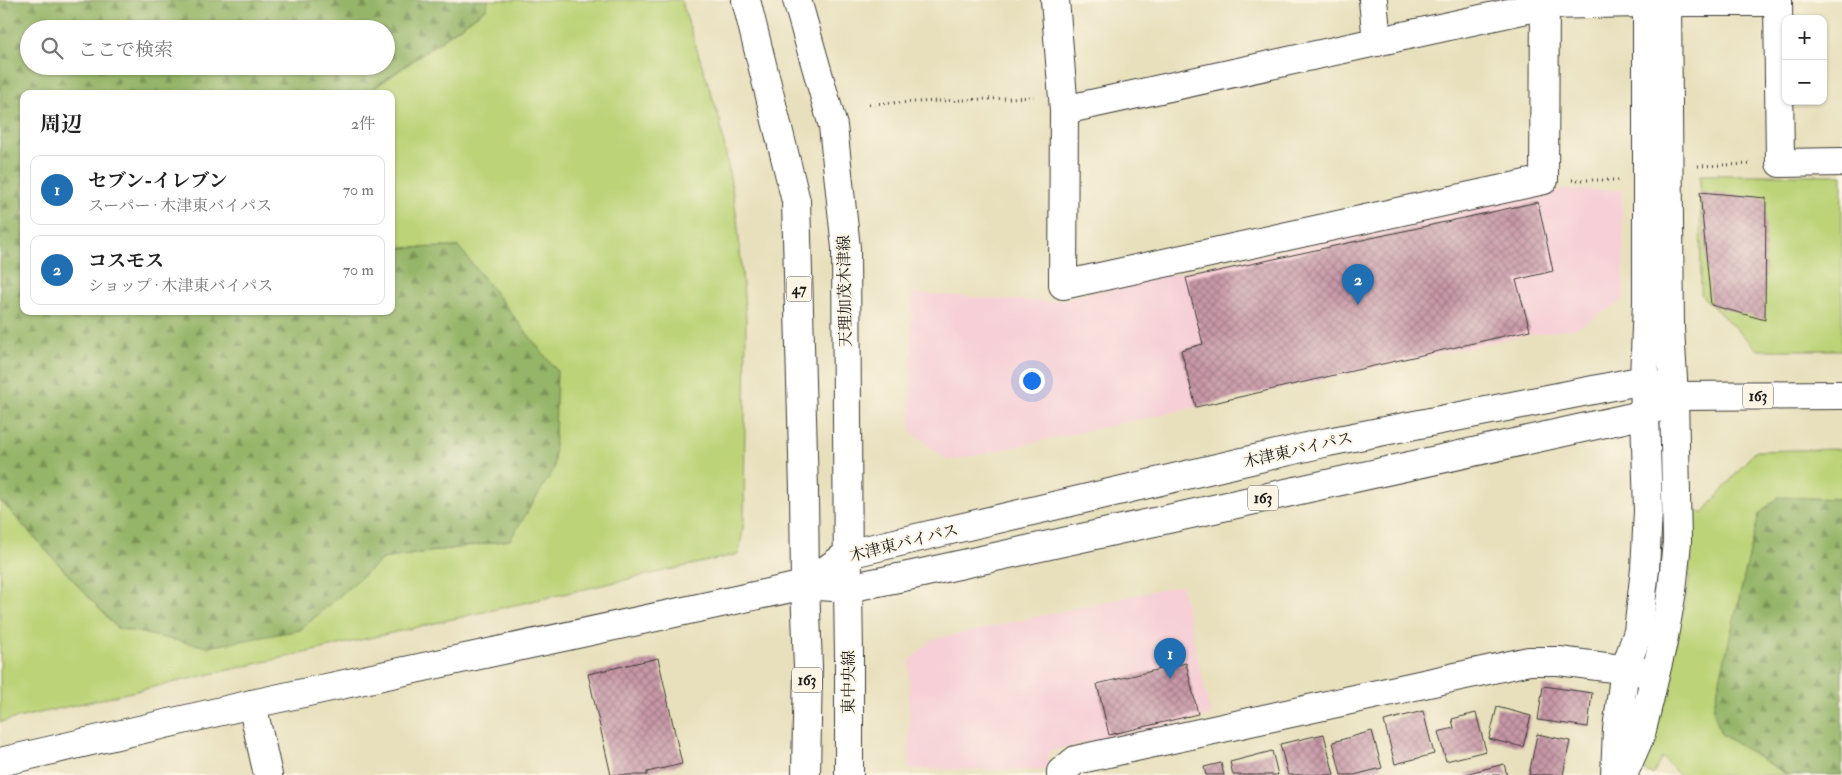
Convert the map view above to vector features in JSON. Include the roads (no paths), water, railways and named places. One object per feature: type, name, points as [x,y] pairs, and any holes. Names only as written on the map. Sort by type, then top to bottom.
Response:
[{"type":"main road","name":"47","points":[[746,0],[796,201],[805,585]]},
{"type":"main road","name":"天理加茂木津線","points":[[797,0],[833,126],[846,248],[848,588]]},
{"type":"main road","points":[[1055,0],[1063,103],[1063,285],[1544,180],[1545,2]]},
{"type":"main road","points":[[1373,0],[1378,42]]},
{"type":"main road","points":[[1615,775],[1625,669],[1638,632],[1645,569],[1648,511],[1644,380],[1657,1]]},
{"type":"main road","points":[[1623,775],[1641,734],[1663,642],[1672,591],[1677,542],[1674,396],[1657,1]]},
{"type":"main road","points":[[1063,103],[1378,42],[1545,2],[1778,1],[1780,163],[1842,162]]},
{"type":"main road","name":"木津東バイパス","points":[[805,585],[848,554],[1328,442],[1644,380]]},
{"type":"main road","name":"163","points":[[1644,380],[1674,396],[1842,395]]},
{"type":"main road","name":"木津東バイパス","points":[[805,585],[848,588],[1646,414],[1674,396]]},
{"type":"main road","points":[[0,762],[252,704],[805,585]]},
{"type":"main road","name":"163","points":[[805,585],[808,666],[806,775]]},
{"type":"main road","name":"東中央線","points":[[848,588],[849,775]]},
{"type":"main road","points":[[1060,775],[1061,772],[1076,760],[1520,662],[1559,660],[1655,673]]},
{"type":"main road","points":[[252,704],[268,775]]},
{"type":"place","name":"コスモス","points":[[1358,305]]},
{"type":"place","name":"セブン-イレブン","points":[[1170,679]]}]
